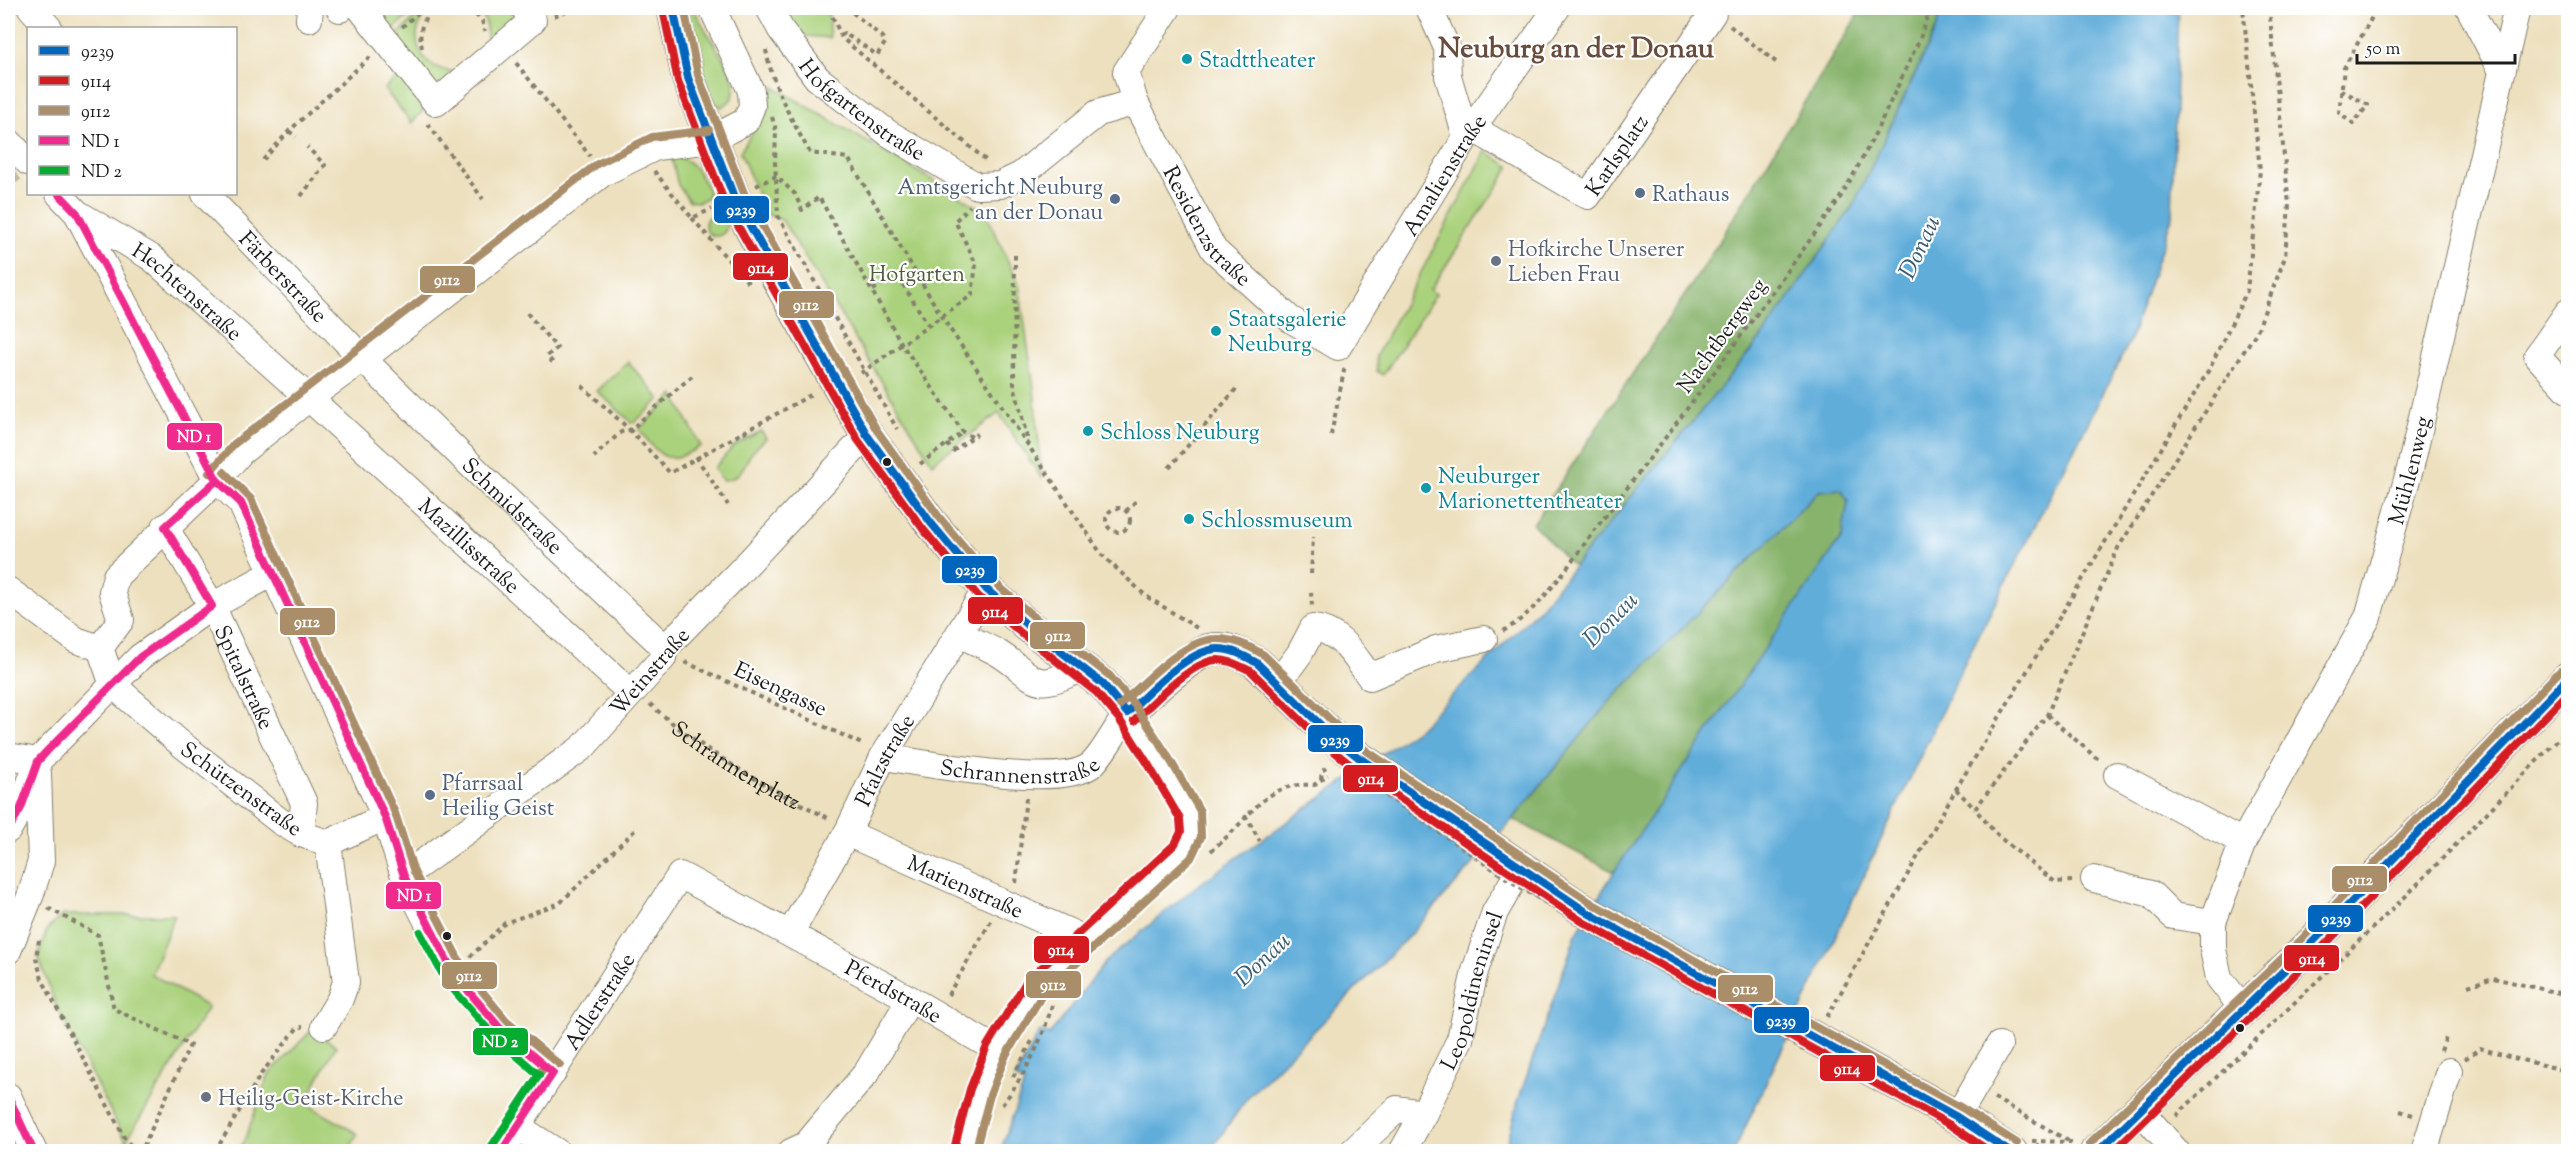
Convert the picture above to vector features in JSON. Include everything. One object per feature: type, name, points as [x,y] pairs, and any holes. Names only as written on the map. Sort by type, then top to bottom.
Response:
[{"type":"main road","points":[[673,8],[688,78],[710,140],[740,208],[834,388],[931,523],[986,589],[1027,625],[1103,684],[1127,713],[1182,666],[1209,650],[1230,650],[1243,654],[1257,663],[1333,737],[1353,763],[1516,875],[1957,1117],[2022,1146]]},
{"type":"main road","points":[[2084,1147],[2149,1121],[2243,1009],[2307,948],[2568,678]]},
{"type":"street","points":[[31,8],[49,27]]},
{"type":"street","points":[[346,8],[387,41],[436,103],[533,20],[524,8]]},
{"type":"street","points":[[100,648],[121,620],[112,592],[116,576],[217,480],[241,452],[603,173],[656,147],[710,140],[746,121],[752,106],[751,91],[712,8]]},
{"type":"street","name":"Hofgartenstraße","points":[[769,8],[781,30],[817,78],[888,134],[983,192]]},
{"type":"street","name":"Residenzstraße","points":[[1168,8],[1126,72],[1135,102],[1214,250],[1290,319],[1338,347]]},
{"type":"street","points":[[1429,8],[1447,48],[1448,76],[1470,133]]},
{"type":"street","name":"Amalienstraße","points":[[1338,347],[1470,133],[1557,8]]},
{"type":"street","points":[[2469,8],[2502,71]]},
{"type":"street","name":"Mühlenweg","points":[[2243,1009],[2219,978],[2212,949],[2213,922],[2243,842],[2368,618],[2410,469],[2517,8]]},
{"type":"street","name":"Karlsplatz","points":[[1470,133],[1588,196],[1710,10]]},
{"type":"street","points":[[983,192],[1021,175],[1098,113],[1135,102]]},
{"type":"street","name":"Hechtenstraße","points":[[60,195],[77,213],[152,258],[309,398]]},
{"type":"street","name":"Färberstraße","points":[[206,195],[363,359]]},
{"type":"street","points":[[77,213],[217,480],[242,503],[385,817],[404,876],[454,974],[499,1027],[553,1073]]},
{"type":"street","points":[[2568,312],[2537,356],[2568,390]]},
{"type":"street","name":"Schmidstraße","points":[[363,359],[490,484],[665,648]]},
{"type":"street","name":"Mazillisstraße","points":[[309,398],[632,690]]},
{"type":"street","name":"Weinstraße","points":[[404,876],[591,754],[632,690],[663,658],[665,648],[867,435]]},
{"type":"street","name":"Spitalstraße","points":[[165,527],[212,606],[304,803],[301,834]]},
{"type":"street","points":[[8,830],[21,808],[38,761],[140,657],[212,606],[273,573]]},
{"type":"street","name":"Pfalzstraße","points":[[790,934],[848,831],[883,757],[986,589]]},
{"type":"street","points":[[8,590],[76,639],[100,648]]},
{"type":"street","points":[[1278,683],[1295,661],[1312,628],[1325,629],[1334,634],[1370,677],[1433,651],[1484,639]]},
{"type":"street","points":[[959,634],[998,653],[1034,681],[1044,682],[1064,678],[1081,668]]},
{"type":"street","points":[[100,648],[113,685]]},
{"type":"street","name":"Schützenstraße","points":[[113,685],[243,793],[301,834],[328,843],[385,817]]},
{"type":"street","points":[[964,1152],[980,1092],[997,1050],[1034,988],[1183,851],[1191,835],[1190,815],[1157,758],[1127,713]]},
{"type":"street","name":"Schrannenstraße","points":[[883,757],[1029,776],[1068,775],[1092,765],[1127,713]]},
{"type":"street","points":[[8,756],[38,761]]},
{"type":"street","points":[[8,951],[31,894],[41,861],[38,761]]},
{"type":"street","points":[[2117,776],[2243,842]]},
{"type":"street","name":"Marienstraße","points":[[848,831],[1085,939]]},
{"type":"street","points":[[324,1026],[340,999],[346,982],[328,843]]},
{"type":"street","name":"Adlerstraße","points":[[501,1152],[680,875],[790,934]]},
{"type":"street","name":"Leopoldineninsel","points":[[1402,1152],[1460,1039],[1475,971],[1495,912],[1516,875]]},
{"type":"street","points":[[2094,879],[2151,894],[2174,916],[2213,922]]},
{"type":"street","name":"Pferdstraße","points":[[790,934],[910,999],[997,1050]]},
{"type":"street","points":[[791,1152],[806,1145],[867,1072],[910,999]]},
{"type":"street","points":[[1957,1117],[1999,1045]]},
{"type":"street","points":[[2424,1152],[2449,1071]]},
{"type":"street","points":[[8,1096],[34,1152]]},
{"type":"street","points":[[1352,1152],[1397,1109],[1424,1113]]},
{"type":"street","points":[[2149,1121],[2177,1152]]},
{"type":"street","points":[[518,1127],[557,1152]]},
{"type":"path","points":[[262,160],[289,131],[425,8],[431,14]]},
{"type":"path","points":[[423,49],[420,30],[436,8]]},
{"type":"path","points":[[582,386],[630,430],[670,473],[696,457],[834,388],[903,346],[972,295],[976,264],[955,221],[983,192],[988,162],[840,35],[832,16],[833,8]]},
{"type":"path","points":[[840,35],[844,33],[877,55],[885,43],[882,37],[852,12],[854,8]]},
{"type":"path","name":"Nachtbergweg","points":[[1484,639],[1511,627],[1542,597],[1694,402],[1838,201],[1858,168],[1921,36],[1929,8]]},
{"type":"path","points":[[1353,763],[1516,875],[1580,924],[1814,1039],[1956,789],[2210,368],[2247,291],[2260,170],[2243,8]]},
{"type":"path","points":[[1975,809],[2047,715],[2118,548],[2257,331],[2285,257],[2289,205],[2269,8]]},
{"type":"path","points":[[2341,90],[2368,105],[2353,124],[2339,112],[2341,90],[2344,68],[2377,8]]},
{"type":"path","points":[[1710,10],[1777,63]]},
{"type":"path","points":[[501,47],[603,173]]},
{"type":"path","points":[[766,49],[770,72],[786,110],[810,153],[848,158],[942,317],[1102,555],[1146,596],[1197,628]]},
{"type":"path","points":[[436,103],[428,125],[483,199]]},
{"type":"path","points":[[771,111],[776,130],[778,216],[834,388],[902,437]]},
{"type":"path","points":[[289,131],[296,137]]},
{"type":"path","points":[[301,196],[325,165],[307,147]]},
{"type":"path","points":[[776,176],[795,194],[802,210],[819,197],[903,346],[963,432],[977,436],[952,451],[947,444]]},
{"type":"path","points":[[692,218],[752,287]]},
{"type":"path","points":[[1014,255],[1014,385],[1029,444]]},
{"type":"path","points":[[872,290],[892,278],[900,280],[929,326]]},
{"type":"path","points":[[527,313],[557,348],[547,356],[553,363]]},
{"type":"path","points":[[1331,435],[1347,369],[1338,347]]},
{"type":"path","points":[[594,457],[621,432],[630,430],[692,376]]},
{"type":"path","points":[[1169,468],[1236,389]]},
{"type":"path","points":[[913,456],[918,465],[963,432]]},
{"type":"path","points":[[696,457],[728,505]]},
{"type":"path","points":[[1126,511],[1136,501]]},
{"type":"path","points":[[1119,507],[1126,511],[1131,520],[1127,529],[1119,532],[1109,528],[1106,517],[1112,509],[1119,507]]},
{"type":"path","points":[[1311,574],[1313,537]]},
{"type":"path","name":"Eisengasse","points":[[665,648],[680,660],[875,750],[883,757]]},
{"type":"path","name":"Schrannenplatz","points":[[632,690],[706,747],[770,789],[848,831]]},
{"type":"path","points":[[2047,715],[2117,776]]},
{"type":"path","points":[[2149,1121],[2255,1044],[2408,894],[2568,729]]},
{"type":"path","points":[[1321,764],[1326,768],[1322,771],[1321,779]]},
{"type":"path","points":[[1219,842],[1245,815],[1270,794],[1296,784],[1314,785],[1328,775]]},
{"type":"path","points":[[937,1015],[1007,905],[1029,776]]},
{"type":"path","points":[[1956,789],[1998,836],[2055,882],[2094,879]]},
{"type":"path","points":[[1245,815],[1260,840]]},
{"type":"path","points":[[454,974],[505,922],[560,903],[634,830]]},
{"type":"path","points":[[40,936],[36,958],[42,980],[126,1141],[140,1152],[190,1045],[114,1009],[98,934],[51,912],[48,920]]},
{"type":"path","points":[[2468,986],[2493,978],[2568,995]]},
{"type":"path","points":[[1039,1020],[1058,998]]},
{"type":"path","points":[[1002,1097],[999,1108],[1020,1081],[1044,1033],[1052,1005]]},
{"type":"path","points":[[215,1152],[261,1074],[298,1027],[324,1026]]},
{"type":"path","points":[[1008,1074],[1027,1037]]},
{"type":"path","points":[[2449,1071],[2480,1048],[2568,1071]]},
{"type":"path","points":[[1013,1077],[1025,1053]]},
{"type":"path","points":[[1975,1087],[2084,1147]]},
{"type":"path","points":[[2022,1146],[2045,1152]]},
{"type":"green space","points":[[368,8],[417,8],[389,34]]},
{"type":"green space","points":[[425,8],[427,11],[417,32],[420,51],[434,65],[456,72],[438,96],[393,39]]},
{"type":"green space","points":[[475,8],[517,8],[526,20],[488,43],[485,20]]},
{"type":"green space","points":[[686,8],[693,8],[732,78],[734,94],[721,107],[711,100],[708,92]]},
{"type":"green space","points":[[785,8],[832,8],[828,17],[830,38],[794,35]]},
{"type":"green space","points":[[1862,8],[1940,8],[1937,26],[1853,206],[1765,333],[1574,567],[1533,524],[1706,263]]},
{"type":"green space","points":[[399,76],[425,108],[412,123],[384,89]]},
{"type":"green space","name":"Hofgarten","points":[[774,87],[985,211],[1019,285],[1034,389],[1042,479],[999,413],[932,463],[782,220],[766,214],[740,152],[764,114]]},
{"type":"green space","points":[[1486,151],[1510,167],[1430,290],[1436,294],[1383,375],[1377,371],[1376,356]]},
{"type":"green space","points":[[671,156],[679,157],[690,163],[709,191],[707,198],[699,202],[689,201],[678,185]]},
{"type":"green space","points":[[712,214],[720,214],[727,221],[727,229],[720,236],[712,236],[705,229],[705,221]]},
{"type":"green space","points":[[628,362],[660,399],[635,422],[631,422],[597,391]]},
{"type":"green space","points":[[674,395],[701,446],[673,458],[666,457],[654,448],[639,429]]},
{"type":"green space","points":[[761,431],[766,438],[751,454],[739,473],[728,480],[722,480],[714,468],[735,445]]},
{"type":"green space","points":[[1841,489],[1848,501],[1842,537],[1614,872],[1513,819],[1608,703],[1802,507],[1820,491]]},
{"type":"green space","points":[[62,915],[175,915],[151,974],[208,1007],[126,1141],[56,1006],[38,956],[47,930]]},
{"type":"green space","points":[[312,1030],[336,1046],[305,1103],[358,1134],[348,1151],[236,1152],[244,1142],[269,1074]]},
{"type":"water","name":"Donau","points":[[1940,8],[2178,8],[2172,217],[2130,341],[1965,662],[1734,1151],[1505,1151],[1518,1101],[1576,934],[1614,872],[1709,730],[1842,537],[1848,501],[1841,489],[1819,491],[1608,703],[1513,819],[1412,933],[1248,1097],[1210,1151],[1000,1152],[1024,1083],[1015,1078],[1040,1031],[1049,1035],[1106,961],[1194,888],[1419,728],[1540,608],[1765,333],[1853,206],[1937,27]]},
{"type":"tunnel","points":[[8,173],[13,169]]},
{"type":"transit line","name":"9239","points":[[673,8],[688,78],[734,197],[867,435],[931,523],[986,589],[1027,625],[1103,684],[1127,713]]},
{"type":"transit line","name":"9112","points":[[684,8],[698,75],[744,193],[876,429],[939,517],[994,582],[1034,617],[1110,676],[1136,707],[1200,811],[1201,837],[1191,858],[1042,995],[1006,1055],[990,1095],[975,1152]]},
{"type":"transit line","name":"9114","points":[[663,10],[678,81],[724,201],[858,440],[923,529],[978,596],[1096,692],[1119,719],[1180,819],[1181,832],[1175,844],[1026,982],[987,1046],[970,1089],[954,1149]]},
{"type":"transit line","name":"9112","points":[[209,473],[234,444],[597,164],[652,137],[709,130]]},
{"type":"transit line","points":[[60,195],[77,213],[217,480],[241,503],[385,817],[404,876],[454,974],[499,1027],[553,1073],[501,1152]]},
{"type":"transit line","name":"9112","points":[[224,472],[251,499],[395,813],[414,872],[463,968],[506,1020],[560,1065]]},
{"type":"transit line","points":[[8,830],[21,808],[38,761],[48,750],[140,657],[212,606],[165,527],[217,480]]},
{"type":"transit line","name":"9112","points":[[1120,705],[1164,664],[1190,647],[1215,639],[1241,643],[1264,655],[1340,729],[1364,749],[1593,904],[1962,1108],[2017,1143]]},
{"type":"transit line","name":"9239","points":[[1127,713],[1157,684],[1194,656],[1218,649],[1243,655],[1257,663],[1333,737],[1358,757],[1588,913],[1957,1117],[2010,1152]]},
{"type":"transit line","name":"9114","points":[[1134,721],[1172,685],[1206,662],[1225,661],[1251,671],[1326,745],[1351,765],[1583,922],[1952,1126],[1991,1152]]},
{"type":"transit line","name":"9112","points":[[2089,1144],[2300,941],[2560,671]]},
{"type":"transit line","name":"9239","points":[[2097,1152],[2307,948],[2568,678]]},
{"type":"transit line","name":"9114","points":[[2112,1152],[2315,955],[2568,693]]},
{"type":"transit line","points":[[420,932],[446,981],[492,1034],[539,1075],[492,1146]]},
{"type":"transit line","name":"9112","points":[[492,1146],[544,1067]]},
{"type":"transit line","points":[[8,1096],[34,1152]]},
{"type":"place","name":"Stadttheater","points":[[1187,59]]},
{"type":"place","name":"Rathaus","points":[[1640,193]]},
{"type":"place","name":"Amtsgericht Neuburg an der Donau","points":[[1115,199]]},
{"type":"place","name":"Hofkirche Unserer Lieben Frau","points":[[1496,261]]},
{"type":"place","name":"Staatsgalerie Neuburg","points":[[1216,331]]},
{"type":"place","name":"Schloss Neuburg","points":[[1088,431]]},
{"type":"place","name":"Neuburger Marionettentheater","points":[[1426,488]]},
{"type":"place","name":"Schlossmuseum","points":[[1189,519]]},
{"type":"place","name":"Pfarrsaal Heilig Geist","points":[[430,795]]},
{"type":"place","name":"Heilig-Geist-Kirche","points":[[206,1097]]},
{"type":"district","name":"Neuburg an der Donau","points":[[1576,47]]}]
